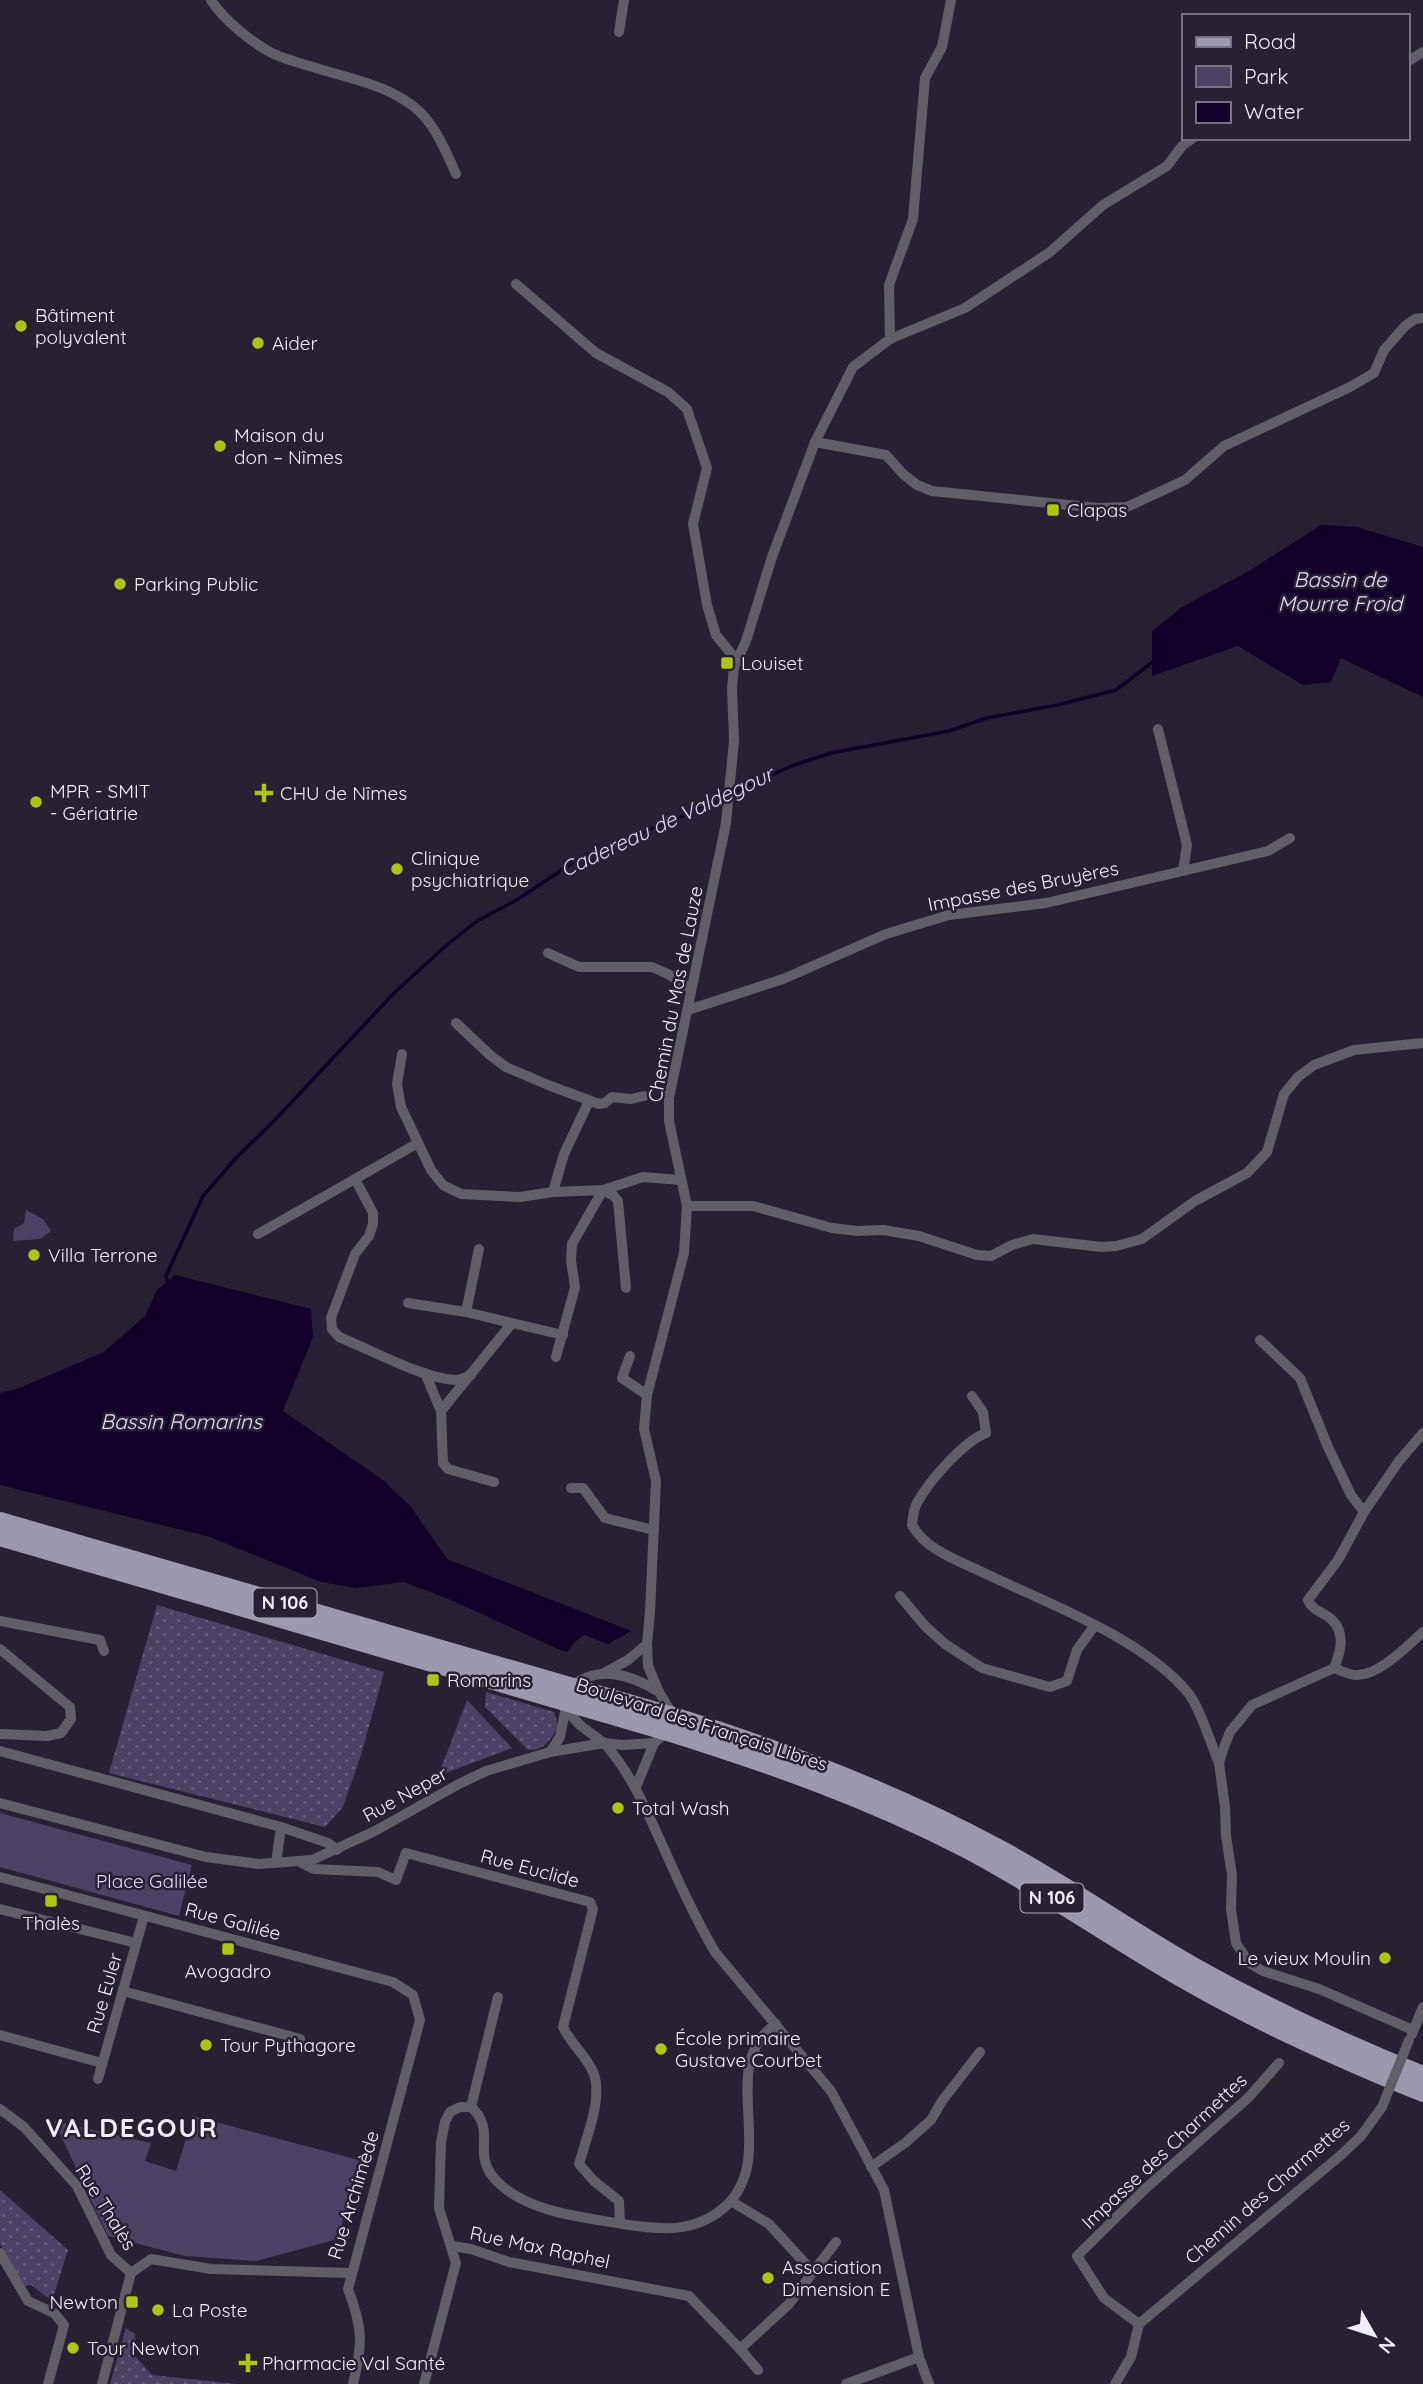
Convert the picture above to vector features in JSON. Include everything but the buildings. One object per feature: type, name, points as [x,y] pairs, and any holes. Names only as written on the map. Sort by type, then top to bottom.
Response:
[{"type":"main road","name":"Boulevard des Français Libres","points":[[0,1521],[757,1760],[823,1784],[925,1828],[1006,1871],[1186,1981],[1240,2010],[1364,2069],[1423,2092]]},
{"type":"main road","name":"Boulevard des Français Libres","points":[[0,1537],[567,1700]]},
{"type":"main road","name":"Boulevard des Français Libres","points":[[665,1731],[754,1741],[820,1765],[931,1813],[1040,1871],[1154,1942],[1247,1995],[1364,2051],[1423,2075]]},
{"type":"street","points":[[211,0],[231,23],[271,53],[394,93],[419,111],[433,129],[456,174]]},
{"type":"street","points":[[619,32],[624,0]]},
{"type":"street","points":[[890,339],[889,285],[913,219],[925,79],[942,47],[951,0]]},
{"type":"street","name":"Chemin du Mas de Lauze","points":[[665,1731],[659,1692],[649,1665],[647,1644],[656,1481],[645,1429],[647,1395],[684,1253],[687,1206],[669,1121],[669,1098],[726,823],[734,741],[733,658],[746,641],[772,557],[815,442],[853,366],[890,339],[965,308],[1050,253],[1103,205],[1167,166],[1182,146],[1190,140]]},
{"type":"street","points":[[516,284],[596,353],[668,392],[687,409],[707,468],[693,524],[706,605],[716,635],[733,658]]},
{"type":"street","points":[[815,442],[886,455],[917,485],[932,491],[1098,508],[1127,507],[1185,480],[1224,446],[1374,373],[1384,350],[1405,326],[1415,319],[1423,318]]},
{"type":"street","points":[[1158,729],[1187,845],[1183,871]]},
{"type":"street","name":"Impasse des Bruyères","points":[[688,1010],[783,979],[886,934],[949,915],[1046,903],[1268,851],[1290,838]]},
{"type":"street","points":[[548,954],[579,967],[652,967],[691,989]]},
{"type":"street","points":[[456,1023],[506,1067],[589,1101],[599,1104],[612,1097],[631,1099],[644,1096]]},
{"type":"street","points":[[687,1206],[753,1206],[831,1228],[883,1230],[919,1236],[977,1255],[991,1256],[1012,1245],[1033,1239],[1101,1247],[1116,1246],[1142,1239],[1195,1201],[1247,1173],[1267,1152],[1284,1094],[1298,1077],[1314,1065],[1354,1049],[1423,1044]]},
{"type":"street","points":[[402,1054],[397,1084],[401,1107],[431,1170],[443,1185],[461,1194],[520,1197],[554,1192],[603,1190],[643,1177],[681,1180]]},
{"type":"street","points":[[554,1192],[557,1172],[589,1101]]},
{"type":"street","points":[[258,1234],[418,1143]]},
{"type":"street","points":[[355,1179],[373,1213],[373,1224],[369,1236],[355,1254],[331,1318],[332,1329],[339,1337],[425,1373],[453,1380],[461,1380],[471,1375]]},
{"type":"street","points":[[603,1190],[618,1201],[626,1288]]},
{"type":"street","points":[[556,1357],[575,1287],[571,1260],[572,1244],[603,1190]]},
{"type":"street","points":[[467,1312],[479,1249]]},
{"type":"street","points":[[408,1303],[467,1312],[563,1335]]},
{"type":"street","points":[[441,1411],[512,1323]]},
{"type":"street","points":[[1260,1340],[1300,1378],[1328,1447],[1351,1495],[1364,1512]]},
{"type":"street","points":[[630,1356],[622,1378],[647,1395]]},
{"type":"street","points":[[425,1373],[441,1411],[443,1463],[447,1469],[494,1482]]},
{"type":"street","points":[[972,1396],[983,1412],[986,1433],[962,1448],[921,1496],[913,1512],[912,1525],[919,1538],[1094,1625],[1157,1664],[1191,1696],[1219,1763],[1232,1874],[1232,1920],[1236,1943],[1249,1963],[1263,1971],[1319,1989],[1411,2035]]},
{"type":"street","points":[[1219,1763],[1230,1732],[1252,1705],[1334,1668],[1342,1650],[1340,1636],[1333,1621],[1311,1607],[1308,1600],[1338,1560],[1364,1512],[1399,1461],[1423,1433]]},
{"type":"street","points":[[571,1488],[583,1488],[606,1518],[654,1530]]},
{"type":"street","points":[[900,1596],[925,1626],[945,1644],[982,1668],[1050,1687],[1066,1681],[1077,1650],[1094,1625]]},
{"type":"street","points":[[0,1621],[100,1640],[104,1651]]},
{"type":"street","points":[[1334,1668],[1354,1676],[1369,1673],[1396,1656],[1423,1632]]},
{"type":"street","points":[[550,1752],[560,1737],[567,1700],[590,1675],[606,1672],[628,1660],[647,1644]]},
{"type":"street","points":[[0,1649],[70,1707],[71,1718],[61,1733],[47,1736],[0,1734]]},
{"type":"street","points":[[606,1672],[631,1677],[659,1692]]},
{"type":"street","points":[[567,1700],[581,1726],[604,1743],[619,1760],[636,1787],[700,1928],[715,1952],[831,2091],[872,2166],[884,2190],[919,2357],[929,2384]]},
{"type":"street","points":[[636,1787],[665,1731]]},
{"type":"street","name":"Rue Neper","points":[[337,1850],[486,1770],[550,1752],[604,1743],[623,1745],[665,1731]]},
{"type":"street","points":[[0,1751],[281,1827],[328,1843],[337,1850]]},
{"type":"street","points":[[0,1803],[206,1857],[259,1864],[312,1860],[337,1850]]},
{"type":"street","points":[[276,1863],[281,1827]]},
{"type":"street","name":"Rue Euclide","points":[[298,1861],[314,1869],[378,1872],[396,1880],[407,1853],[590,1902],[593,1909],[563,2027],[569,2040],[593,2070],[598,2096],[579,2164],[594,2181],[619,2201],[620,2223]]},
{"type":"street","name":"Rue Galilée","points":[[0,1877],[393,1982],[413,1996]]},
{"type":"street","points":[[0,1909],[136,1943]]},
{"type":"street","name":"Rue Euler","points":[[98,2079],[144,1916]]},
{"type":"street","points":[[123,1991],[300,2039]]},
{"type":"street","name":"Rue Archimède","points":[[131,2273],[151,2259],[211,2269],[350,2273],[420,2020],[413,1996]]},
{"type":"street","points":[[471,2107],[498,1997]]},
{"type":"street","name":"Chemin des Charmettes","points":[[1139,2324],[1361,2136],[1382,2107],[1423,2007]]},
{"type":"street","points":[[452,2246],[439,2208],[441,2142],[450,2112],[460,2107],[471,2107],[481,2116],[485,2126],[485,2166],[502,2187],[530,2203],[563,2213],[671,2229],[687,2228],[708,2220],[731,2201],[744,2182],[750,2161],[747,2092],[751,2063],[760,2039],[776,2024]]},
{"type":"street","points":[[0,2035],[102,2063]]},
{"type":"street","points":[[872,2166],[905,2143],[931,2120],[942,2101],[980,2052]]},
{"type":"street","name":"Impasse des Charmettes","points":[[1139,2324],[1104,2298],[1077,2256],[1145,2189],[1248,2098],[1279,2063]]},
{"type":"street","name":"Rue Thalès","points":[[0,2109],[24,2127],[77,2186],[111,2255],[131,2273],[102,2384]]},
{"type":"street","points":[[731,2201],[769,2224],[813,2272]]},
{"type":"street","points":[[740,2349],[789,2304],[836,2242]]},
{"type":"street","name":"Rue Max Raphel","points":[[424,2384],[456,2263],[452,2246],[471,2249],[509,2262],[689,2296],[758,2370]]},
{"type":"street","points":[[0,2253],[28,2301],[54,2313],[64,2325],[48,2384]]},
{"type":"street","points":[[350,2273],[348,2289],[360,2329],[361,2351],[353,2384]]},
{"type":"street","points":[[1115,2384],[1131,2357],[1139,2324]]},
{"type":"street","points":[[846,2384],[919,2357]]},
{"type":"green space","points":[[26,1210],[43,1219],[51,1231],[40,1239],[13,1241],[14,1229],[24,1223]]},
{"type":"green space","points":[[157,1605],[384,1672],[361,1755],[343,1807],[325,1827],[109,1773]]},
{"type":"green space","points":[[486,1692],[554,1712],[558,1726],[547,1743],[528,1750],[485,1707]]},
{"type":"green space","points":[[467,1700],[512,1748],[438,1776]]},
{"type":"green space","name":"Place Galilée","points":[[0,1813],[192,1865],[179,1916],[0,1867]]},
{"type":"green space","points":[[193,2116],[359,2160],[338,2239],[256,2261],[185,2256],[108,2236],[54,2121],[151,2143],[145,2161],[176,2171]]},
{"type":"green space","points":[[0,2190],[68,2250],[52,2301],[31,2285],[25,2286],[0,2244]]},
{"type":"green space","points":[[126,2328],[135,2334],[136,2357],[152,2375],[237,2384],[110,2384]]},
{"type":"water","name":"Bassin de Mourre Froid","points":[[1321,525],[1357,527],[1423,547],[1423,697],[1341,658],[1331,682],[1303,685],[1238,646],[1152,676],[1152,631],[1182,607],[1249,571]]},
{"type":"water","name":"Bassin Romarins","points":[[175,1275],[311,1309],[313,1337],[283,1411],[384,1481],[411,1507],[447,1559],[631,1631],[608,1644],[584,1635],[567,1652],[404,1582],[356,1588],[321,1582],[210,1537],[0,1485],[0,1393],[17,1389],[104,1352],[145,1316],[157,1290]]},
{"type":"waterway","name":"Cadereau de Valdegour","points":[[169,1286],[166,1276],[203,1196],[395,992],[477,921],[515,901],[583,856],[688,814],[791,766],[831,753],[949,731],[987,718],[1057,705],[1116,690],[1154,661]]},
{"type":"place","name":"Bâtiment polyvalent","points":[[21,326]]},
{"type":"place","name":"Aider","points":[[258,343]]},
{"type":"place","name":"Maison du don – Nîmes","points":[[220,446]]},
{"type":"place","name":"Clapas","points":[[1053,510]]},
{"type":"place","name":"Parking Public","points":[[120,584]]},
{"type":"place","name":"Louiset","points":[[727,663]]},
{"type":"place","name":"CHU de Nîmes","points":[[264,793]]},
{"type":"place","name":"MPR - SMIT - Gériatrie","points":[[36,802]]},
{"type":"place","name":"Clinique psychiatrique","points":[[397,869]]},
{"type":"place","name":"Villa Terrone","points":[[34,1255]]},
{"type":"place","name":"Romarins","points":[[433,1680]]},
{"type":"place","name":"Total Wash","points":[[618,1808]]},
{"type":"place","name":"Thalès","points":[[51,1901]]},
{"type":"place","name":"Avogadro","points":[[228,1949]]},
{"type":"place","name":"Le vieux Moulin","points":[[1385,1958]]},
{"type":"place","name":"Tour Pythagore","points":[[206,2045]]},
{"type":"place","name":"École primaire Gustave Courbet","points":[[661,2049]]},
{"type":"place","name":"Association Dimension E","points":[[768,2278]]},
{"type":"place","name":"Newton","points":[[132,2302]]},
{"type":"place","name":"La Poste","points":[[158,2310]]},
{"type":"place","name":"Tour Newton","points":[[73,2348]]},
{"type":"place","name":"Pharmacie Val Santé","points":[[248,2363]]},
{"type":"district","name":"VALDEGOUR","points":[[132,2128]]}]
